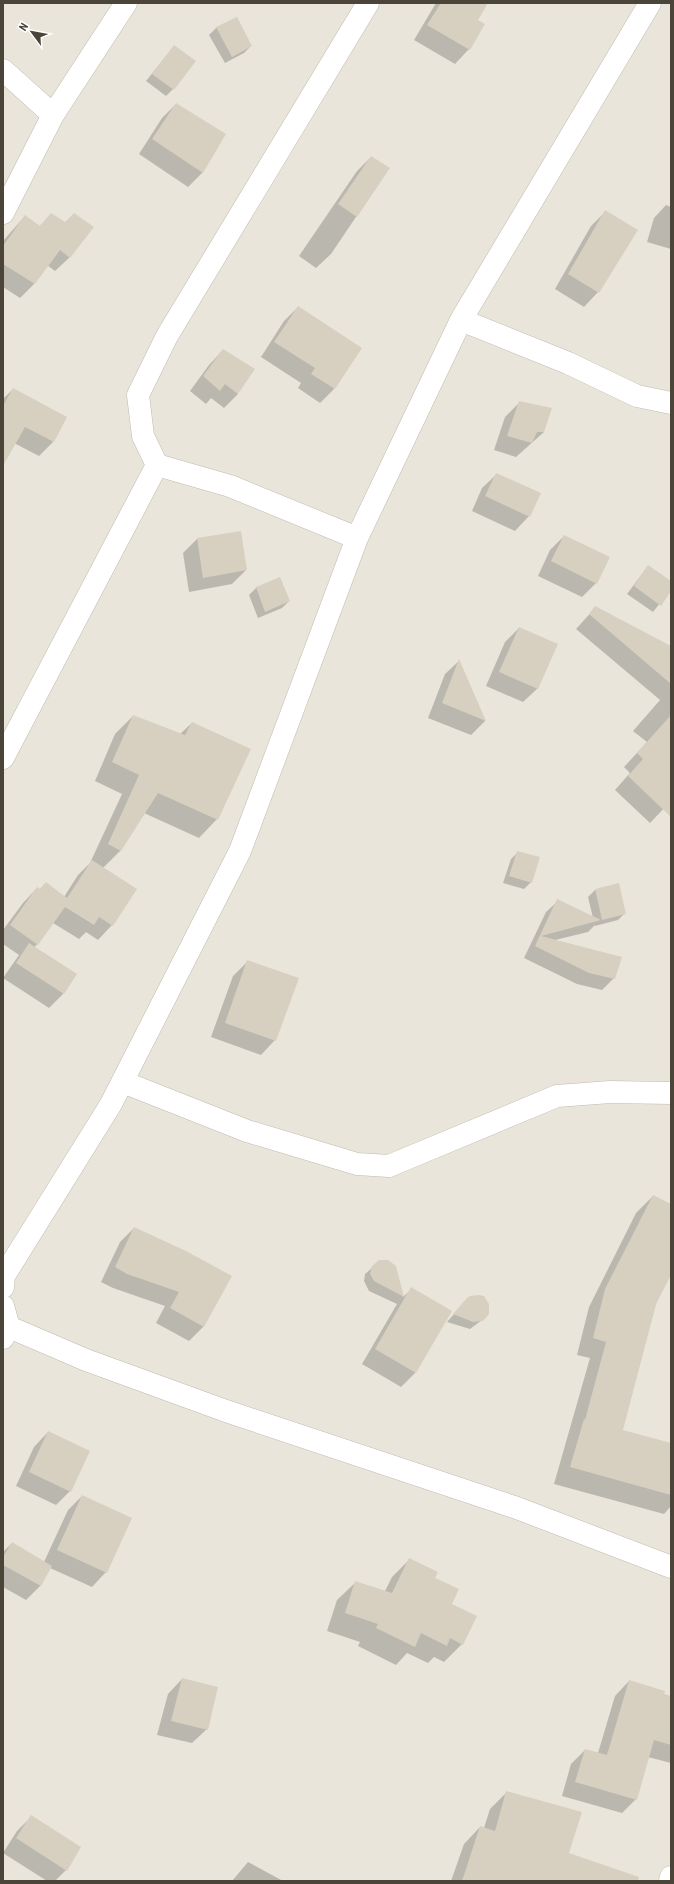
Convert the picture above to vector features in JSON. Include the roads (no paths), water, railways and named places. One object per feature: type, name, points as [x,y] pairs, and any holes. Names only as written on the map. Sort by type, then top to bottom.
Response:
[{"type":"street","points":[[3,213],[53,115],[126,3]]},
{"type":"street","points":[[357,538],[230,486],[157,465],[143,436],[138,395],[167,336],[368,3]]},
{"type":"street","points":[[3,1287],[4,1276],[111,1104],[240,851],[357,538],[461,320],[650,3]]},
{"type":"street","points":[[3,70],[53,115]]},
{"type":"street","points":[[461,320],[568,363],[637,396],[671,403]]},
{"type":"street","points":[[3,758],[157,465]]},
{"type":"street","points":[[122,1082],[247,1130],[357,1164],[389,1166],[557,1096],[610,1092],[671,1093]]},
{"type":"street","points":[[4,1323],[86,1360],[226,1411],[517,1508],[671,1568]]},
{"type":"street","points":[[670,1881],[671,1877]]}]
